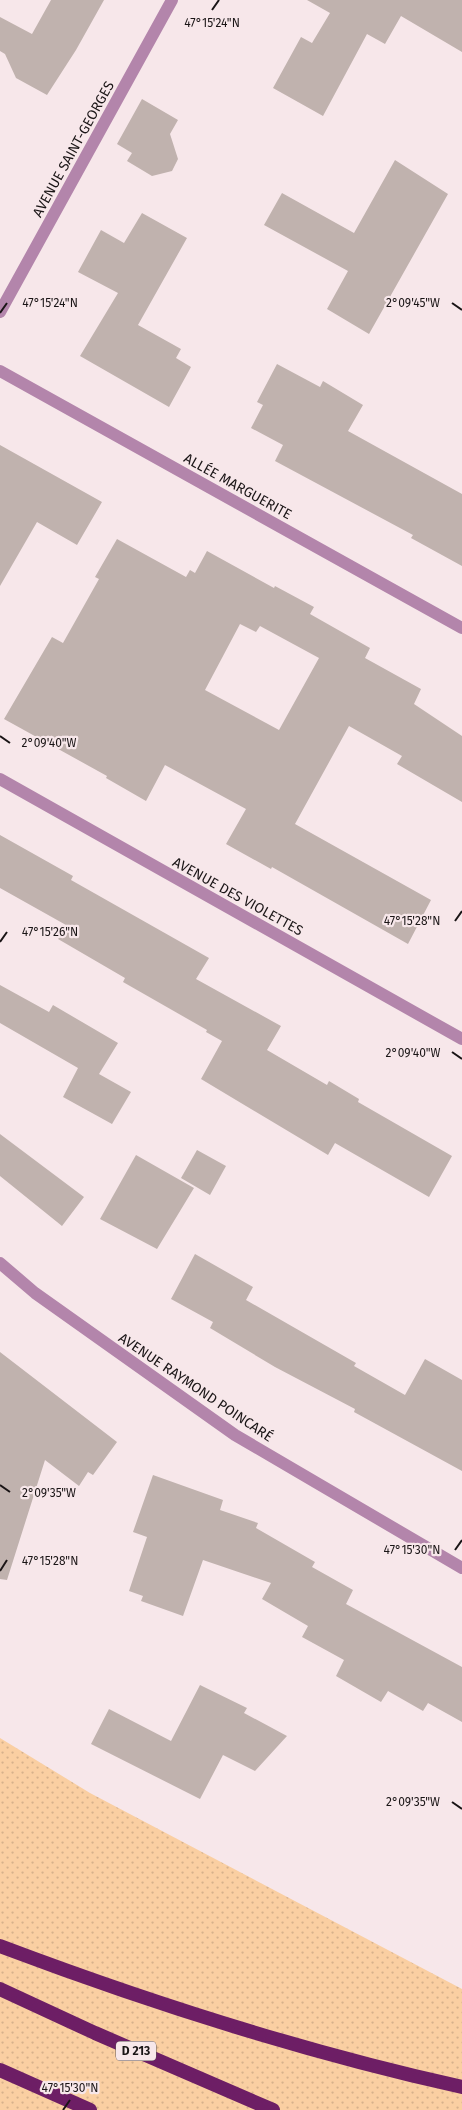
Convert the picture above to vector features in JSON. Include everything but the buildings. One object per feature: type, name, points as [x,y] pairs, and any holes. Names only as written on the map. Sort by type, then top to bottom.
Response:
[{"type":"highway","points":[[0,1946],[99,1984],[259,2035],[462,2087]]},
{"type":"highway","name":"D 213","points":[[0,1989],[95,2033],[273,2110]]},
{"type":"highway","points":[[0,2070],[90,2110]]},
{"type":"street","name":"AVENUE SAINT-GEORGES","points":[[0,312],[172,0]]},
{"type":"street","name":"ALLÉE MARGUERITE","points":[[0,371],[462,628]]},
{"type":"street","name":"AVENUE DES VIOLETTES","points":[[0,779],[462,1039]]},
{"type":"street","name":"AVENUE RAYMOND POINCARÉ","points":[[0,1263],[35,1293],[235,1435],[462,1568]]},
{"type":"shaded area","points":[[0,1738],[90,1793],[462,1989],[462,2110],[0,2110]]}]
